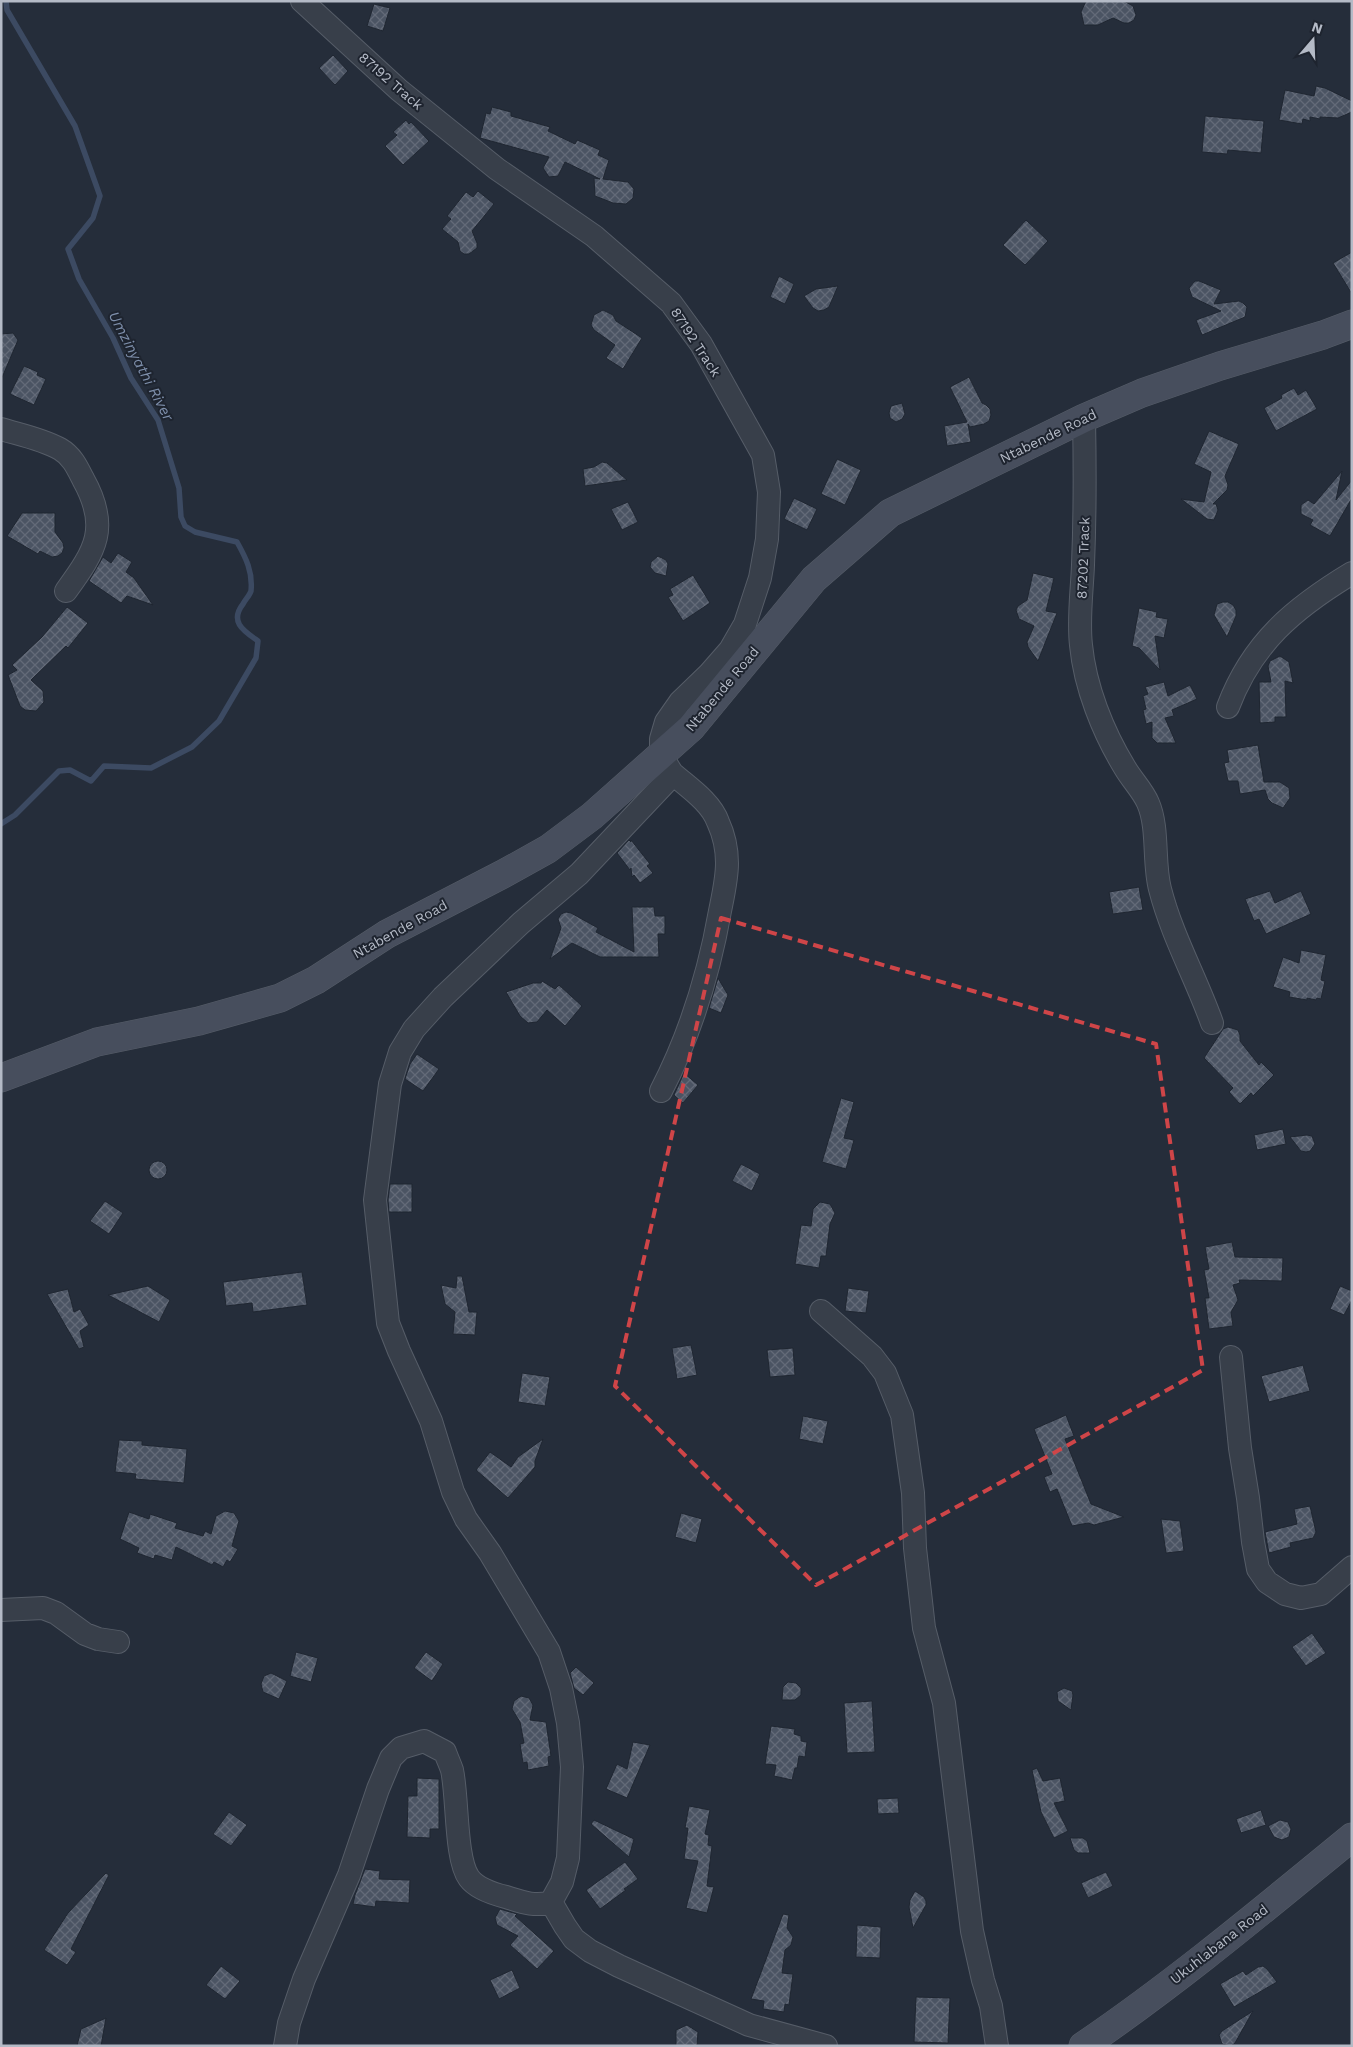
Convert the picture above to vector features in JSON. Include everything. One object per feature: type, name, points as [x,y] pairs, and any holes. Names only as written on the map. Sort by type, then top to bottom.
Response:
[{"type":"street","name":"87192 Track","points":[[302,1],[398,90],[498,169],[594,236],[671,303],[701,344],[762,455],[769,492],[767,538],[760,578],[744,624],[730,650],[680,702],[666,722],[661,739],[667,764]]},
{"type":"street","name":"Ntabende Road","points":[[1,1078],[97,1042],[206,1019],[280,998],[316,980],[387,934],[548,849],[667,764],[691,728],[814,579],[890,513],[1084,418],[1142,393],[1220,366],[1323,336],[1352,324]]},
{"type":"street","name":"87202 Track","points":[[1084,418],[1086,477],[1081,644],[1093,697],[1111,742],[1125,768],[1148,803],[1162,898],[1170,924],[1201,992],[1212,1023]]},
{"type":"street","points":[[1,429],[47,442],[70,456],[89,489],[97,510],[96,540],[89,557],[66,591]]},
{"type":"street","points":[[1228,707],[1235,688],[1246,668],[1261,646],[1280,625],[1298,609],[1352,573]]},
{"type":"street","points":[[285,2046],[289,2024],[304,1980],[349,1875],[381,1781],[391,1758],[401,1748],[424,1741],[445,1752],[452,1770],[462,1863],[470,1879],[482,1888],[530,1905],[544,1904],[551,1902],[565,1872],[568,1858],[572,1767],[568,1722],[561,1688],[548,1652],[490,1553],[466,1519],[453,1492],[431,1421],[388,1323],[375,1200],[377,1176],[390,1084],[400,1052],[414,1029],[444,996],[521,923],[579,874],[645,806],[667,764],[702,800],[718,820],[725,841],[727,862],[714,942],[690,1029],[675,1065],[661,1091]]},
{"type":"street","points":[[821,1310],[872,1356],[884,1373],[902,1415],[913,1493],[924,1628],[944,1703],[972,1931],[991,2006],[997,2046]]},
{"type":"street","points":[[1231,1356],[1240,1448],[1258,1568],[1267,1582],[1285,1594],[1300,1598],[1321,1594],[1352,1566]]},
{"type":"street","points":[[1,1610],[43,1608],[56,1613],[85,1634],[98,1639],[118,1642]]},
{"type":"street","name":"Ukuhlabana Road","points":[[1083,2046],[1220,1945],[1352,1838]]},
{"type":"street","points":[[551,1902],[574,1938],[590,1950],[619,1966],[749,2025],[826,2046]]},
{"type":"highlighted area","points":[[721,918],[1156,1044],[1203,1370],[816,1585],[615,1386]]},
{"type":"building","points":[[1086,1],[1124,1],[1133,6],[1136,15],[1134,20],[1129,23],[1113,18],[1098,25],[1084,25],[1081,12]]},
{"type":"building","points":[[374,4],[390,8],[383,31],[367,26]]},
{"type":"building","points":[[333,55],[348,71],[335,85],[319,68]]},
{"type":"building","points":[[1316,86],[1325,88],[1352,101],[1352,112],[1338,118],[1320,117],[1320,119],[1310,117],[1310,121],[1303,119],[1302,124],[1279,120],[1285,90],[1314,96]]},
{"type":"building","points":[[492,107],[511,112],[511,116],[550,127],[548,131],[575,144],[577,140],[600,150],[598,155],[609,160],[603,179],[628,182],[634,189],[633,198],[626,204],[613,203],[595,196],[594,178],[600,179],[565,162],[558,176],[549,177],[543,168],[549,157],[480,138],[486,113],[490,114]]},
{"type":"building","points":[[1205,116],[1264,121],[1261,153],[1228,150],[1227,154],[1202,152]]},
{"type":"building","points":[[406,120],[409,124],[411,122],[429,141],[403,165],[385,146],[397,135],[393,132]]},
{"type":"building","points":[[478,191],[494,204],[472,231],[477,248],[469,254],[464,254],[460,251],[458,242],[442,229],[451,219],[447,216],[466,192],[473,197]]},
{"type":"building","points":[[1026,220],[1048,241],[1025,265],[1003,245]]},
{"type":"building","points":[[1352,252],[1352,294],[1333,263]]},
{"type":"building","points":[[779,276],[794,284],[785,304],[770,297]]},
{"type":"building","points":[[1195,281],[1221,290],[1214,304],[1239,301],[1243,303],[1247,307],[1245,317],[1202,335],[1196,320],[1221,311],[1192,297],[1189,288]]},
{"type":"building","points":[[838,286],[829,307],[824,310],[818,311],[813,308],[804,296],[816,289]]},
{"type":"building","points":[[603,310],[613,315],[616,321],[642,338],[623,369],[606,358],[615,345],[594,330],[591,325],[594,315]]},
{"type":"building","points":[[13,333],[18,340],[1,380],[1,334]]},
{"type":"building","points":[[24,366],[38,372],[37,375],[46,379],[34,405],[10,394]]},
{"type":"building","points":[[969,377],[982,403],[990,409],[991,415],[989,421],[984,424],[970,427],[968,424],[971,442],[947,446],[944,426],[967,422],[950,387]]},
{"type":"building","points":[[1294,388],[1298,395],[1306,390],[1317,409],[1276,431],[1264,408],[1282,398],[1281,395]]},
{"type":"building","points":[[902,403],[905,414],[902,419],[896,422],[890,418],[891,406]]},
{"type":"building","points":[[1209,431],[1239,444],[1225,476],[1228,485],[1227,490],[1213,504],[1216,504],[1218,510],[1214,520],[1207,519],[1181,499],[1204,502],[1211,472],[1194,464]]},
{"type":"building","points":[[837,459],[861,470],[845,505],[821,494]]},
{"type":"building","points":[[602,462],[607,463],[627,480],[585,486],[583,469],[594,467]]},
{"type":"building","points":[[1342,471],[1336,500],[1352,480],[1352,498],[1330,536],[1310,525],[1313,520],[1301,514],[1301,505],[1308,500],[1314,504]]},
{"type":"building","points":[[794,498],[817,509],[807,530],[784,519]]},
{"type":"building","points":[[628,502],[638,522],[622,530],[611,509]]},
{"type":"building","points":[[22,513],[55,513],[55,532],[63,543],[62,553],[52,557],[40,551],[38,554],[7,536]]},
{"type":"building","points":[[118,553],[132,562],[126,572],[134,578],[153,605],[127,596],[121,603],[89,581],[103,557],[111,563]]},
{"type":"building","points":[[658,556],[666,560],[668,564],[666,576],[655,573],[650,567],[651,562]]},
{"type":"building","points":[[1033,573],[1054,578],[1046,611],[1057,613],[1038,661],[1028,647],[1027,642],[1034,626],[1019,619],[1016,610],[1018,606],[1027,600]]},
{"type":"building","points":[[693,575],[710,603],[683,621],[668,597],[673,595],[670,589]]},
{"type":"building","points":[[1223,602],[1233,605],[1236,610],[1236,616],[1227,637],[1214,615],[1217,604]]},
{"type":"building","points":[[67,607],[88,623],[68,648],[66,646],[31,680],[43,691],[44,702],[36,711],[25,710],[20,706],[8,675],[17,670],[12,665],[42,637]]},
{"type":"building","points":[[1139,608],[1157,612],[1156,617],[1168,619],[1164,638],[1155,636],[1160,670],[1139,648],[1132,646]]},
{"type":"building","points":[[1280,656],[1289,662],[1293,683],[1285,681],[1286,717],[1275,717],[1275,722],[1260,723],[1259,682],[1271,682],[1268,666],[1270,661]]},
{"type":"building","points":[[1164,682],[1168,696],[1190,685],[1197,699],[1172,710],[1174,716],[1165,718],[1176,743],[1157,743],[1152,738],[1152,722],[1146,724],[1143,710],[1146,709],[1143,696],[1148,694],[1145,687]]},
{"type":"building","points":[[1258,745],[1264,782],[1280,782],[1289,788],[1290,798],[1283,808],[1268,799],[1265,790],[1240,794],[1238,781],[1228,781],[1224,763],[1229,762],[1227,750]]},
{"type":"building","points":[[629,840],[631,842],[631,840],[650,864],[647,866],[653,873],[640,883],[634,875],[632,877],[631,868],[630,870],[617,853]]},
{"type":"building","points":[[1139,887],[1143,910],[1113,914],[1109,892]]},
{"type":"building","points":[[1270,891],[1275,903],[1301,891],[1311,914],[1266,934],[1259,919],[1254,921],[1245,899]]},
{"type":"building","points":[[632,907],[654,907],[655,916],[665,916],[665,934],[658,934],[659,957],[600,957],[572,943],[550,959],[561,928],[558,919],[561,914],[566,912],[598,928],[596,932],[634,952]]},
{"type":"building","points":[[1301,950],[1326,955],[1321,980],[1325,981],[1321,999],[1307,998],[1307,1000],[1289,997],[1290,992],[1273,987],[1283,957],[1299,963]]},
{"type":"building","points":[[718,978],[728,995],[721,1013],[709,1008]]},
{"type":"building","points":[[542,981],[555,989],[559,985],[582,1006],[565,1026],[547,1010],[537,1022],[528,1023],[520,1016],[506,992],[533,983],[541,983]]},
{"type":"building","points":[[1228,1027],[1238,1030],[1240,1041],[1259,1065],[1261,1062],[1274,1075],[1253,1096],[1251,1093],[1240,1104],[1229,1092],[1233,1088],[1204,1058],[1223,1029]]},
{"type":"building","points":[[417,1054],[439,1069],[423,1091],[405,1079],[410,1064]]},
{"type":"building","points":[[684,1073],[698,1085],[683,1103],[674,1095]]},
{"type":"building","points":[[841,1098],[854,1102],[844,1138],[854,1140],[846,1169],[822,1162]]},
{"type":"building","points":[[1283,1129],[1286,1144],[1257,1150],[1254,1135]]},
{"type":"building","points":[[1312,1136],[1315,1144],[1310,1151],[1306,1152],[1301,1151],[1290,1137]]},
{"type":"building","points":[[158,1161],[164,1164],[167,1170],[164,1176],[158,1179],[152,1176],[149,1170],[152,1164]]},
{"type":"building","points":[[741,1164],[760,1174],[752,1191],[732,1181]]},
{"type":"building","points":[[390,1184],[412,1184],[412,1212],[389,1212]]},
{"type":"building","points":[[105,1201],[123,1213],[109,1234],[90,1221]]},
{"type":"building","points":[[820,1202],[830,1204],[835,1213],[830,1224],[826,1256],[821,1256],[819,1268],[795,1264],[801,1225],[811,1226],[813,1209]]},
{"type":"building","points":[[1232,1242],[1235,1257],[1283,1258],[1282,1281],[1239,1280],[1240,1283],[1233,1285],[1238,1300],[1231,1312],[1233,1326],[1209,1329],[1205,1298],[1209,1298],[1204,1270],[1209,1269],[1205,1247]]},
{"type":"building","points":[[302,1272],[307,1305],[253,1312],[252,1303],[226,1306],[223,1282]]},
{"type":"building","points":[[457,1276],[462,1276],[469,1312],[477,1312],[475,1335],[453,1334],[455,1312],[445,1304],[441,1285],[456,1288]]},
{"type":"building","points":[[148,1286],[170,1300],[159,1322],[108,1295]]},
{"type":"building","points":[[1340,1286],[1352,1291],[1352,1300],[1344,1315],[1330,1309]]},
{"type":"building","points":[[848,1288],[869,1291],[866,1313],[845,1311]]},
{"type":"building","points":[[68,1289],[74,1312],[80,1309],[89,1325],[80,1331],[84,1347],[79,1349],[47,1294]]},
{"type":"building","points":[[691,1345],[697,1375],[677,1379],[672,1348]]},
{"type":"building","points":[[793,1348],[795,1375],[770,1377],[767,1350]]},
{"type":"building","points":[[1303,1365],[1310,1391],[1269,1402],[1261,1376]]},
{"type":"building","points":[[522,1373],[550,1377],[545,1406],[518,1402]]},
{"type":"building","points":[[1066,1415],[1074,1436],[1065,1439],[1091,1504],[1124,1517],[1094,1525],[1088,1523],[1072,1526],[1057,1489],[1050,1492],[1044,1477],[1052,1474],[1034,1429]]},
{"type":"building","points":[[803,1416],[828,1421],[823,1444],[799,1439]]},
{"type":"building","points":[[543,1439],[535,1461],[535,1467],[508,1498],[476,1470],[490,1452],[511,1467],[518,1457]]},
{"type":"building","points":[[119,1440],[142,1441],[142,1445],[187,1449],[184,1483],[135,1479],[136,1474],[115,1472]]},
{"type":"building","points":[[1310,1506],[1316,1532],[1313,1538],[1290,1543],[1291,1547],[1269,1553],[1265,1532],[1297,1524],[1294,1509]]},
{"type":"building","points":[[225,1511],[234,1513],[239,1521],[232,1546],[238,1549],[230,1562],[227,1560],[223,1567],[214,1562],[212,1565],[176,1547],[172,1560],[155,1555],[154,1559],[137,1553],[139,1548],[120,1539],[129,1512],[149,1519],[150,1514],[177,1523],[175,1528],[203,1536],[205,1531],[211,1534],[216,1516]]},
{"type":"building","points":[[681,1513],[702,1519],[696,1543],[675,1537]]},
{"type":"building","points":[[1161,1519],[1180,1521],[1184,1551],[1166,1553]]},
{"type":"building","points":[[1312,1633],[1326,1653],[1306,1666],[1292,1647]]},
{"type":"building","points":[[296,1652],[318,1658],[311,1682],[290,1676]]},
{"type":"building","points":[[426,1652],[443,1664],[432,1681],[414,1668]]},
{"type":"building","points":[[576,1667],[594,1683],[583,1695],[574,1688],[570,1673]]},
{"type":"building","points":[[271,1673],[287,1681],[279,1699],[263,1692],[261,1684],[264,1676]]},
{"type":"building","points":[[788,1682],[796,1683],[801,1688],[801,1695],[795,1700],[782,1700],[783,1687]]},
{"type":"building","points":[[1064,1688],[1072,1691],[1071,1710],[1058,1701],[1057,1692]]},
{"type":"building","points":[[521,1696],[529,1698],[533,1705],[530,1720],[546,1722],[551,1756],[548,1757],[549,1766],[528,1770],[527,1762],[523,1763],[520,1744],[524,1743],[520,1722],[512,1709],[514,1701]]},
{"type":"building","points":[[872,1701],[875,1752],[847,1753],[844,1703]]},
{"type":"building","points":[[771,1726],[795,1729],[794,1734],[801,1736],[801,1741],[807,1742],[805,1757],[799,1756],[792,1780],[774,1776],[776,1765],[765,1764]]},
{"type":"building","points":[[633,1742],[650,1745],[627,1798],[606,1789],[617,1764],[627,1769]]},
{"type":"building","points":[[1037,1768],[1043,1781],[1060,1778],[1065,1801],[1054,1803],[1068,1831],[1054,1838],[1041,1812],[1032,1770]]},
{"type":"building","points":[[417,1778],[439,1779],[439,1829],[430,1829],[430,1838],[407,1837],[408,1796],[417,1796]]},
{"type":"building","points":[[898,1798],[899,1813],[878,1814],[877,1799]]},
{"type":"building","points":[[689,1806],[710,1810],[705,1834],[709,1835],[708,1845],[712,1846],[707,1886],[714,1887],[707,1913],[686,1908],[698,1861],[684,1859],[688,1828],[685,1828]]},
{"type":"building","points":[[1261,1810],[1266,1825],[1241,1833],[1236,1819]]},
{"type":"building","points":[[229,1812],[247,1825],[231,1846],[213,1834]]},
{"type":"building","points":[[594,1820],[634,1839],[629,1857],[591,1824]]},
{"type":"building","points":[[1280,1820],[1288,1822],[1291,1829],[1289,1837],[1282,1840],[1274,1837],[1268,1826]]},
{"type":"building","points":[[1070,1838],[1083,1838],[1087,1841],[1090,1853],[1078,1853],[1074,1850]]},
{"type":"building","points":[[625,1862],[638,1879],[600,1909],[586,1890]]},
{"type":"building","points":[[365,1869],[380,1871],[379,1879],[410,1880],[409,1903],[376,1901],[375,1907],[353,1904]]},
{"type":"building","points":[[1106,1872],[1113,1886],[1088,1898],[1081,1883]]},
{"type":"building","points":[[106,1873],[109,1875],[71,1949],[76,1952],[67,1965],[44,1950],[68,1913]]},
{"type":"building","points":[[915,1891],[924,1897],[926,1905],[913,1928],[909,1907],[910,1900]]},
{"type":"building","points":[[500,1909],[517,1914],[515,1916],[554,1951],[537,1969],[510,1945],[518,1936],[497,1925],[495,1918]]},
{"type":"building","points":[[783,1914],[789,1915],[787,1928],[793,1937],[791,1945],[785,1950],[782,1973],[793,1974],[789,2005],[785,2004],[784,2012],[763,2009],[764,2001],[751,1999]]},
{"type":"building","points":[[857,1925],[881,1927],[880,1958],[856,1957]]},
{"type":"building","points":[[221,1966],[240,1981],[225,1999],[206,1985]]},
{"type":"building","points":[[1263,1966],[1277,1982],[1234,2007],[1220,1984],[1243,1971],[1246,1975]]},
{"type":"building","points":[[512,1970],[520,1988],[499,1999],[490,1980]]},
{"type":"building","points":[[916,1997],[950,1998],[948,2043],[914,2042]]},
{"type":"building","points":[[1253,2011],[1235,2043],[1231,2046],[1222,2044],[1219,2035],[1222,2031]]},
{"type":"building","points":[[106,2018],[101,2046],[77,2046],[81,2029]]},
{"type":"building","points":[[687,2025],[698,2032],[697,2046],[676,2046],[676,2030]]},
{"type":"waterway","name":"Umzinyathi River","points":[[1,824],[15,815],[59,771],[70,770],[91,781],[104,766],[151,768],[192,747],[219,721],[256,658],[258,641],[243,630],[237,616],[251,591],[250,571],[243,554],[237,542],[195,532],[185,526],[181,517],[179,488],[158,420],[131,378],[113,338],[79,279],[68,249],[93,218],[100,196],[75,126],[7,10],[6,1]]}]
